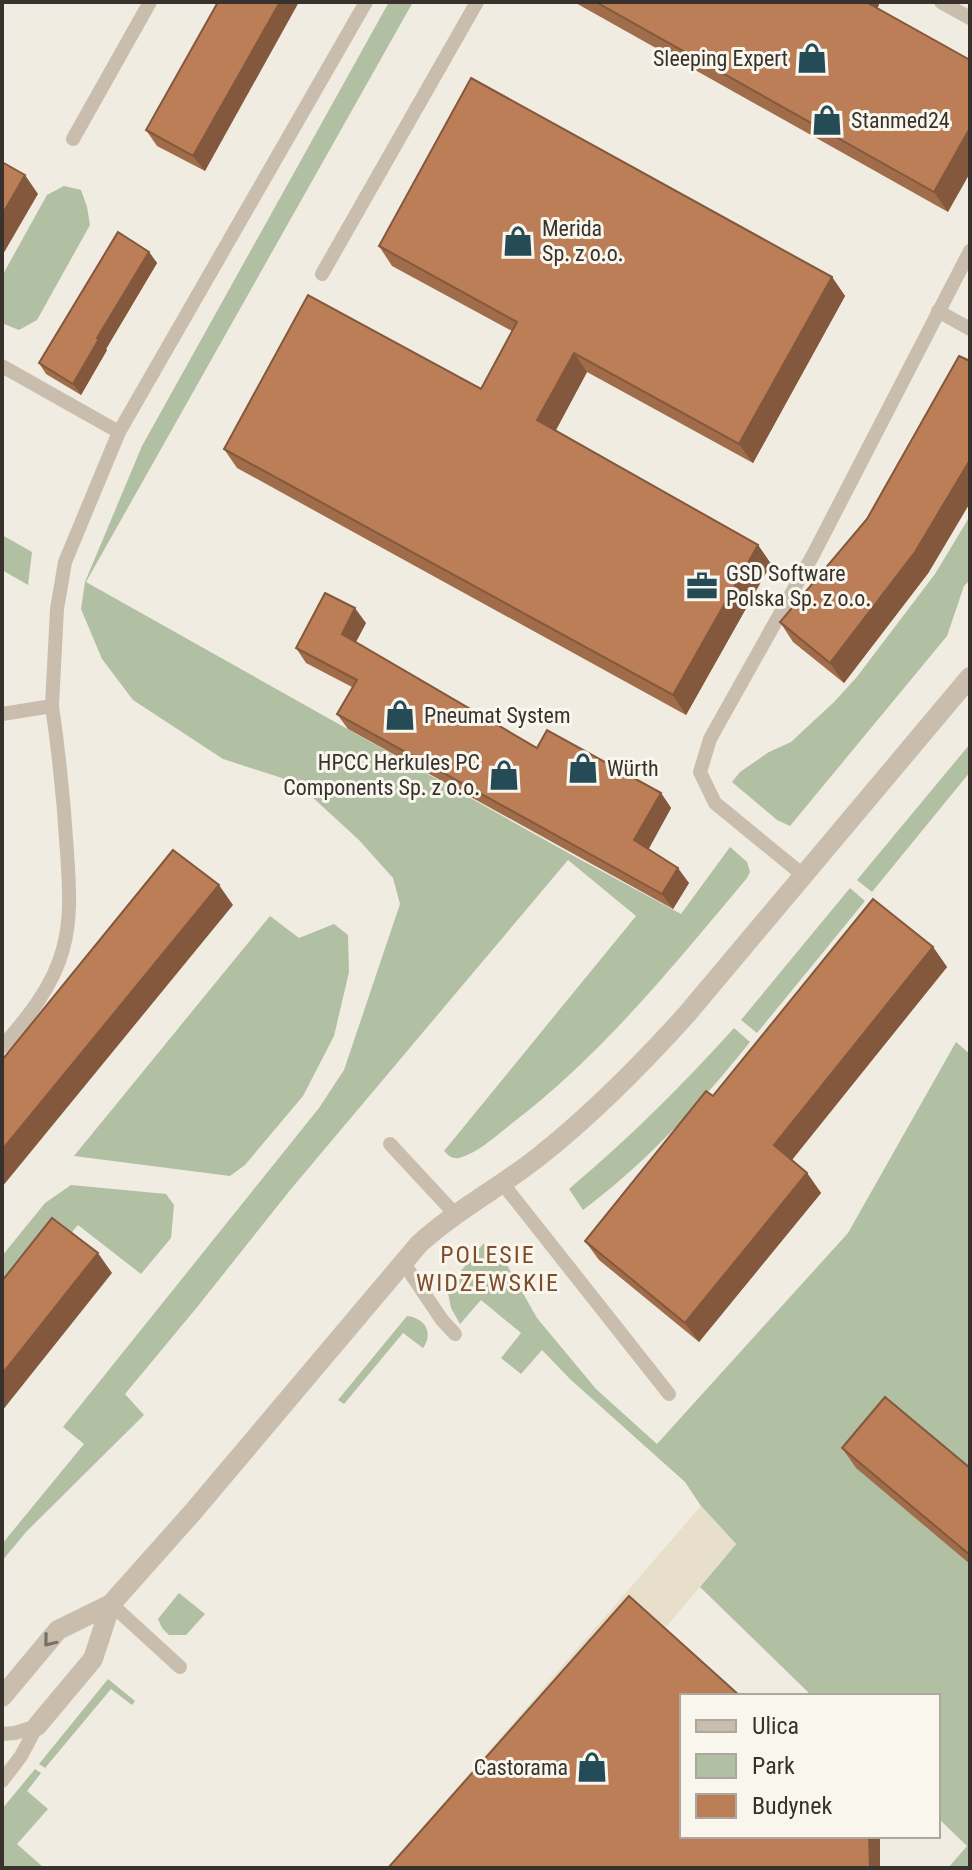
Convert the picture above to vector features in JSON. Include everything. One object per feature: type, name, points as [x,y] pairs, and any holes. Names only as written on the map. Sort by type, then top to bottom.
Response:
[{"type":"street","points":[[2,1697],[58,1630],[111,1604],[419,1244],[455,1214],[503,1184],[574,1127],[655,1050],[970,677]]},
{"type":"street","points":[[37,1726],[93,1659],[111,1604]]},
{"type":"lane","points":[[73,139],[150,2]]},
{"type":"lane","points":[[2,1047],[49,984],[63,949],[70,905],[63,790],[52,706],[57,609],[65,562],[119,432],[366,2]]},
{"type":"lane","points":[[322,274],[477,2]]},
{"type":"lane","points":[[941,2],[970,18]]},
{"type":"lane","points":[[803,875],[715,803],[700,772],[710,739],[813,555],[970,251]]},
{"type":"lane","points":[[938,311],[970,329]]},
{"type":"lane","points":[[2,366],[119,432]]},
{"type":"lane","points":[[2,714],[52,706]]},
{"type":"lane","points":[[390,1144],[455,1214]]},
{"type":"lane","points":[[503,1184],[669,1394]]},
{"type":"lane","points":[[403,1262],[455,1334]]},
{"type":"lane","points":[[111,1604],[180,1667]]},
{"type":"lane","points":[[2,1734],[37,1726]]},
{"type":"lane","points":[[2,1781],[21,1756],[37,1726]]},
{"type":"green space","points":[[389,2],[413,2],[86,582],[681,914],[730,847],[747,862],[750,872],[664,976],[576,1069],[486,1144],[466,1156],[452,1158],[444,1151],[636,916],[568,860],[291,1189],[125,1394],[144,1415],[26,1532],[2,1561],[2,1544],[84,1444],[63,1427],[319,1108],[344,1070],[400,904],[393,878],[359,840],[310,795],[282,778],[223,759],[133,700],[102,659],[81,609],[85,582],[142,446]]},
{"type":"green space","points":[[64,186],[81,190],[90,225],[37,320],[19,330],[2,323],[2,276],[47,195]]},
{"type":"green space","points":[[970,516],[970,580],[964,586],[947,636],[790,826],[777,820],[732,782],[740,772],[769,752],[791,742],[856,678],[935,574]]},
{"type":"green space","points":[[2,535],[32,552],[28,585],[2,570]]},
{"type":"green space","points":[[970,744],[970,772],[872,892],[857,880]]},
{"type":"green space","points":[[850,888],[865,901],[757,1033],[741,1020]]},
{"type":"green space","points":[[270,916],[299,938],[334,924],[348,935],[349,972],[334,1036],[303,1096],[245,1165],[230,1176],[74,1156]]},
{"type":"green space","points":[[734,1028],[750,1042],[731,1065],[651,1152],[583,1210],[569,1189],[654,1112]]},
{"type":"green space","points":[[956,1042],[970,1054],[970,1868],[948,1868],[967,1846],[940,1820],[940,1694],[810,1694],[700,1587],[736,1544],[701,1506],[685,1482],[542,1350],[521,1374],[501,1358],[521,1333],[481,1300],[460,1324],[451,1308],[447,1288],[483,1244],[495,1244],[537,1318],[596,1389],[657,1444],[848,1233]]},
{"type":"green space","points":[[71,1185],[166,1194],[174,1205],[171,1238],[141,1274],[78,1225],[2,1315],[2,1256],[45,1203]]},
{"type":"green space","points":[[407,1316],[419,1320],[426,1327],[428,1337],[423,1348],[403,1333],[344,1404],[338,1400]]},
{"type":"green space","points":[[179,1593],[205,1614],[186,1635],[169,1635],[158,1619]]},
{"type":"green space","points":[[108,1679],[135,1701],[132,1705],[111,1689],[45,1768],[39,1764]]},
{"type":"green space","points":[[35,1769],[41,1773],[27,1791],[48,1809],[17,1844],[44,1868],[2,1868],[2,1809]]},
{"type":"shaded area","points":[[701,1506],[736,1544],[662,1632],[413,1868],[387,1868]]},
{"type":"building","points":[[218,2],[280,2],[193,156],[146,130]]},
{"type":"building","points":[[596,2],[866,2],[970,60],[970,128],[934,192]]},
{"type":"building","points":[[471,78],[832,277],[739,444],[574,353],[537,420],[758,545],[673,695],[224,449],[308,295],[481,389],[517,322],[379,246]]},
{"type":"building","points":[[2,162],[25,175],[2,215]]},
{"type":"building","points":[[118,232],[149,252],[73,384],[39,363]]},
{"type":"building","points":[[959,356],[970,361],[970,460],[915,552],[830,663],[780,622],[867,519]]},
{"type":"building","points":[[325,593],[355,608],[342,634],[537,748],[547,730],[661,793],[634,840],[678,868],[662,894],[337,714],[357,680],[296,648]]},
{"type":"building","points":[[173,850],[219,885],[2,1150],[2,1060]]},
{"type":"building","points":[[873,899],[933,947],[774,1145],[807,1173],[685,1323],[585,1241],[706,1091],[713,1096]]},
{"type":"building","points":[[52,1218],[98,1253],[2,1374],[2,1281]]},
{"type":"building","points":[[885,1397],[970,1468],[970,1555],[842,1448]]},
{"type":"building","name":"Castorama","points":[[629,1596],[738,1694],[680,1694],[680,1838],[869,1838],[870,1868],[388,1868]]},
{"type":"place","name":"Sleeping Expert","points":[[812,58]]},
{"type":"place","name":"Stanmed24","points":[[827,120]]},
{"type":"place","name":"Merida Sp. z o.o.","points":[[518,241]]},
{"type":"place","name":"GSD Software Polska Sp. z o.o.","points":[[702,586]]},
{"type":"place","name":"Pneumat System","points":[[400,715]]},
{"type":"place","name":"Würth","points":[[583,768]]},
{"type":"place","name":"HPCC Herkules PC Components Sp. z o.o.","points":[[504,775]]},
{"type":"place","name":"Castorama","points":[[592,1767]]},
{"type":"district","name":"POLESIE WIDZEWSKIE","points":[[488,1269]]}]
